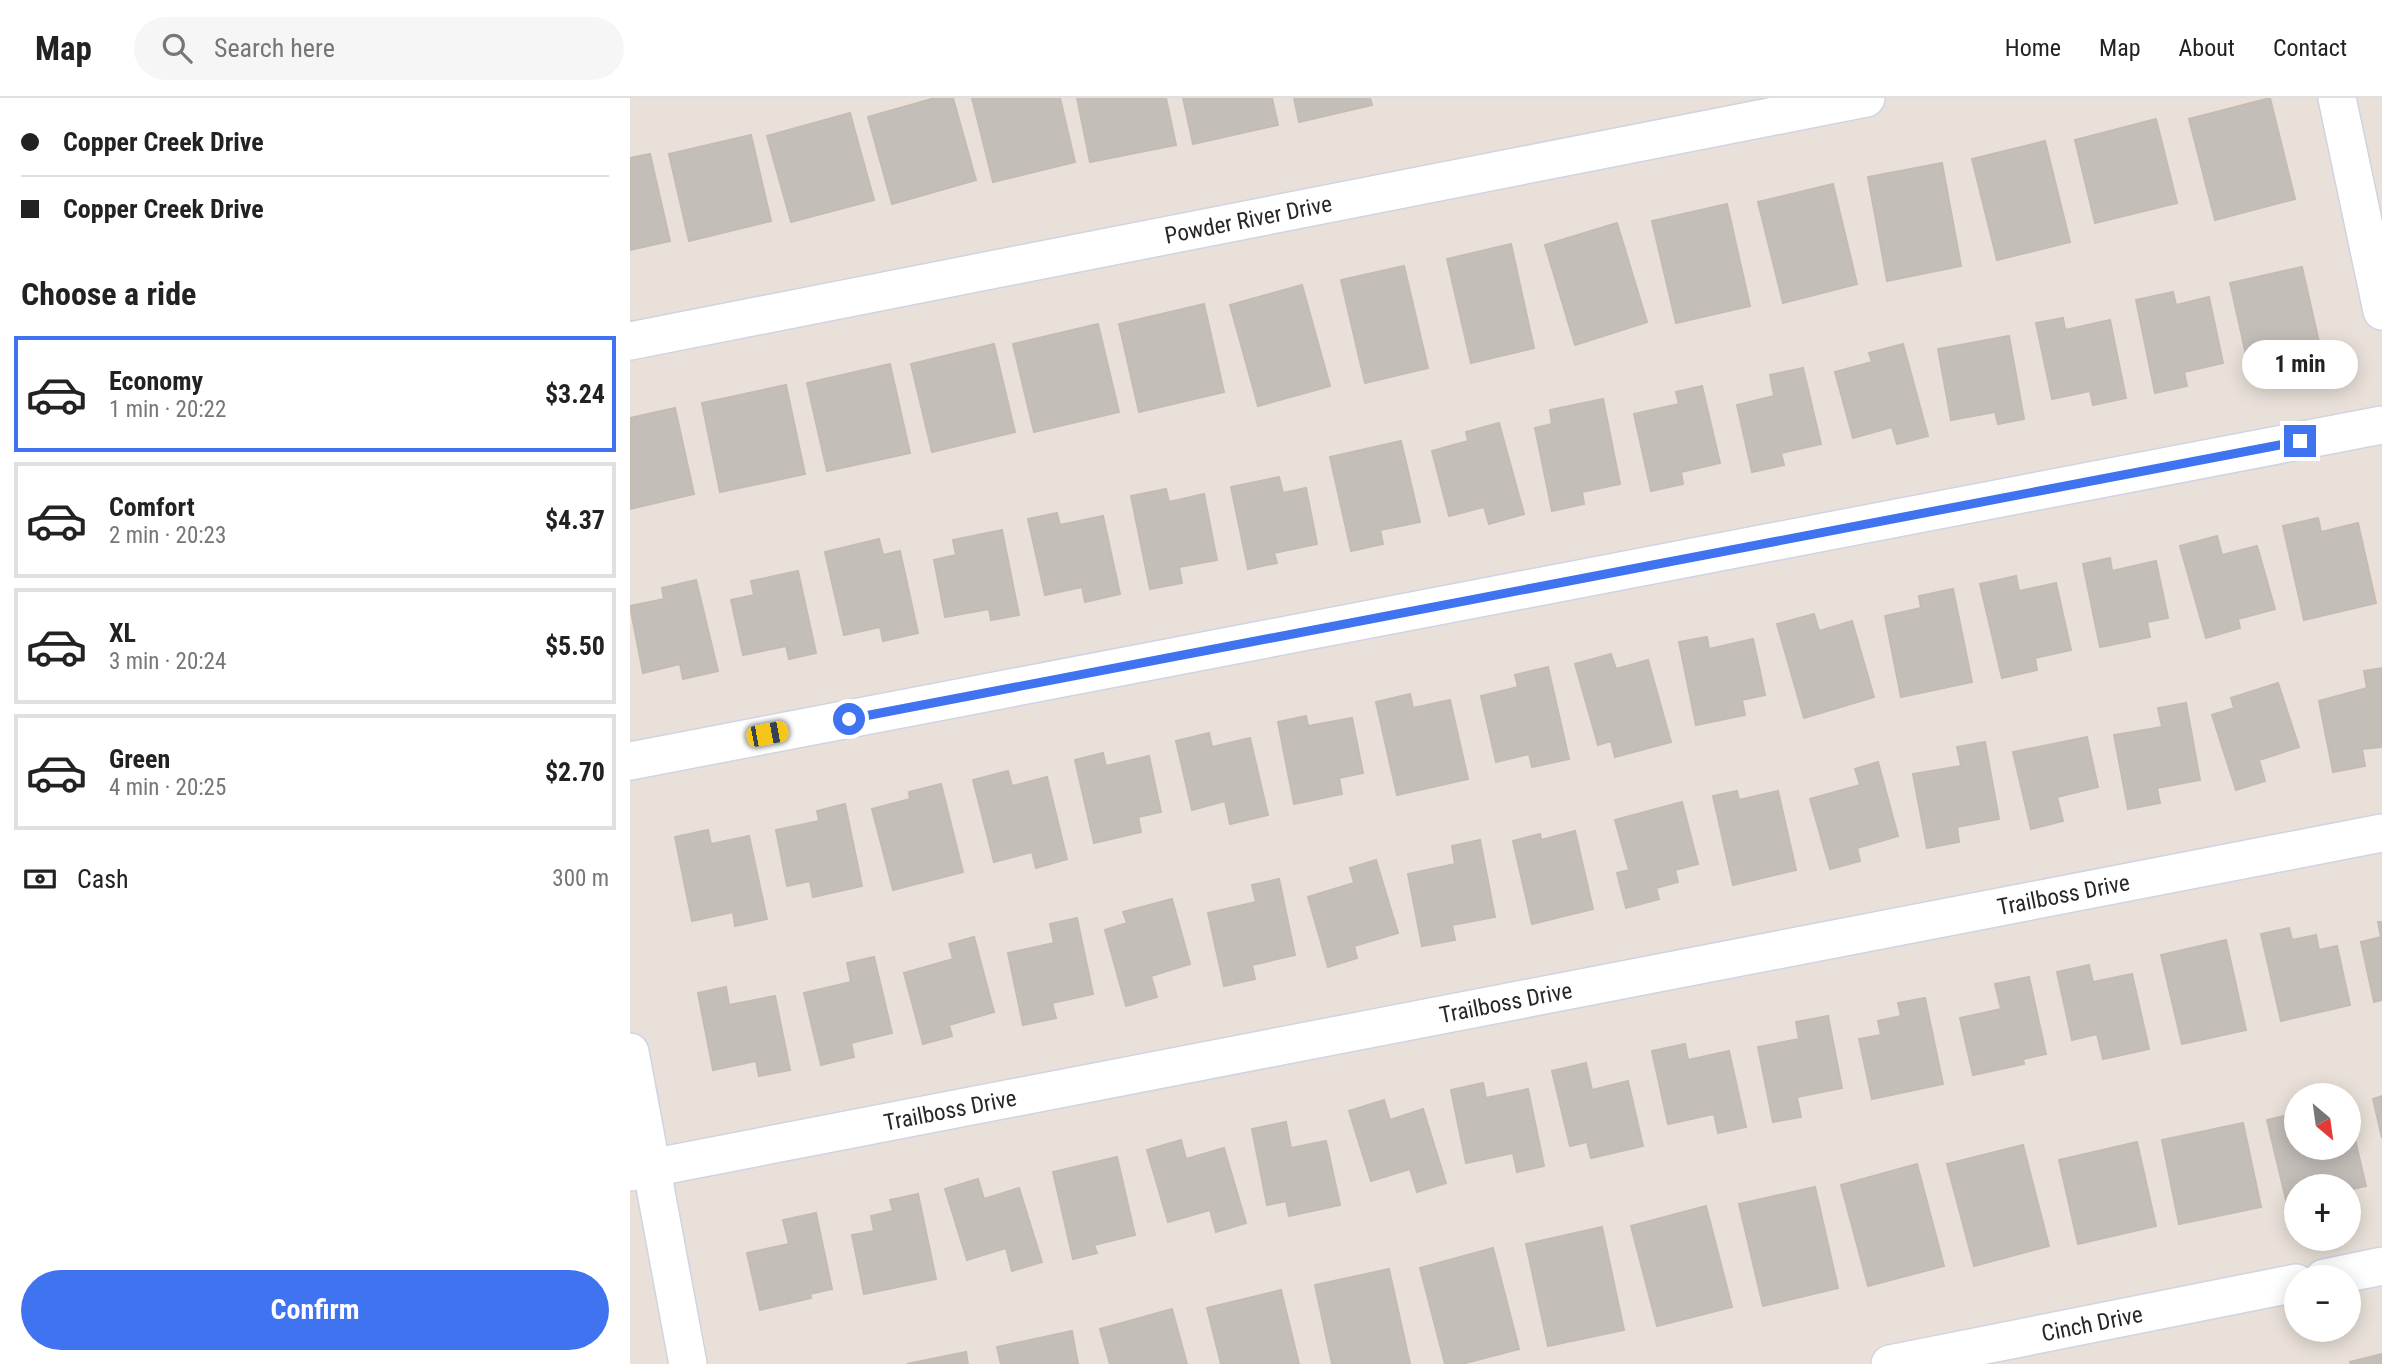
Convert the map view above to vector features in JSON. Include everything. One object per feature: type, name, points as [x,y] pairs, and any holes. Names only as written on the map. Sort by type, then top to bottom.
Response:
[{"type":"street","name":"Powder River Drive","points":[[630,341],[1866,98]]},
{"type":"street","points":[[2337,98],[2382,311]]},
{"type":"street","points":[[630,761],[2382,425]]},
{"type":"street","name":"Trailboss Drive","points":[[641,1170],[2382,833]]},
{"type":"street","points":[[630,1052],[641,1170],[688,1364]]},
{"type":"street","points":[[2361,1270],[2382,1266]]},
{"type":"street","name":"Cinch Drive","points":[[1890,1364],[2284,1285]]},
{"type":"building","points":[[935,98],[953,98],[976,180],[892,204],[868,117]]},
{"type":"building","points":[[972,98],[1060,98],[1075,162],[993,182]]},
{"type":"building","points":[[1077,98],[1166,98],[1176,145],[1090,162]]},
{"type":"building","points":[[1183,98],[1272,98],[1278,125],[1193,144]]},
{"type":"building","points":[[1294,98],[1370,98],[1372,105],[1299,122]]},
{"type":"building","points":[[2270,98],[2295,199],[2215,220],[2189,119]]},
{"type":"building","points":[[850,113],[874,200],[791,222],[767,136]]},
{"type":"building","points":[[2156,119],[2177,203],[2095,223],[2075,140]]},
{"type":"building","points":[[751,135],[771,221],[689,241],[669,154]]},
{"type":"building","points":[[2045,141],[2070,242],[1997,260],[1972,159]]},
{"type":"building","points":[[650,154],[670,241],[630,250],[630,158]]},
{"type":"building","points":[[1942,163],[1961,266],[1887,281],[1868,177]]},
{"type":"building","points":[[1833,184],[1857,284],[1783,303],[1758,202]]},
{"type":"building","points":[[1727,204],[1750,306],[1676,323],[1652,221]]},
{"type":"building","points":[[1617,223],[1647,322],[1575,345],[1545,245]]},
{"type":"building","points":[[1511,244],[1534,348],[1471,363],[1447,259]]},
{"type":"building","points":[[1404,266],[1428,368],[1365,383],[1341,280]]},
{"type":"building","points":[[2302,267],[2321,351],[2281,360],[2283,370],[2251,377],[2230,283]]},
{"type":"building","points":[[1302,285],[1330,386],[1258,406],[1230,305]]},
{"type":"building","points":[[2173,292],[2176,305],[2209,297],[2223,363],[2184,372],[2187,386],[2155,393],[2136,300]]},
{"type":"building","points":[[1204,304],[1224,392],[1139,412],[1119,324]]},
{"type":"building","points":[[2063,318],[2065,330],[2110,320],[2126,398],[2093,405],[2090,391],[2052,399],[2036,323]]},
{"type":"building","points":[[1098,324],[1119,412],[1034,432],[1013,344]]},
{"type":"building","points":[[2009,336],[2024,419],[1998,424],[1995,412],[1951,420],[1938,349]]},
{"type":"building","points":[[994,344],[1015,432],[932,452],[911,364]]},
{"type":"building","points":[[1903,344],[1928,436],[1897,444],[1892,427],[1853,438],[1835,372],[1872,362],[1869,353]]},
{"type":"building","points":[[890,364],[910,453],[827,471],[807,383]]},
{"type":"building","points":[[1803,368],[1821,444],[1781,453],[1784,465],[1752,472],[1737,405],[1774,396],[1770,375]]},
{"type":"building","points":[[786,385],[805,474],[720,492],[702,403]]},
{"type":"building","points":[[1702,386],[1720,463],[1681,472],[1683,484],[1651,491],[1634,414],[1679,404],[1676,392]]},
{"type":"building","points":[[1603,399],[1620,484],[1582,492],[1584,504],[1552,511],[1535,428],[1552,424],[1550,410]]},
{"type":"building","points":[[675,408],[694,494],[630,509],[630,418]]},
{"type":"building","points":[[1499,423],[1524,514],[1489,524],[1484,507],[1449,516],[1432,451],[1468,441],[1466,432]]},
{"type":"building","points":[[1401,441],[1420,522],[1380,530],[1383,544],[1351,551],[1330,457]]},
{"type":"building","points":[[1279,477],[1283,493],[1306,488],[1317,544],[1274,553],[1277,563],[1248,569],[1231,487]]},
{"type":"building","points":[[1166,489],[1169,502],[1204,494],[1217,560],[1179,567],[1182,583],[1150,589],[1131,496]]},
{"type":"building","points":[[1057,513],[1060,525],[1103,516],[1120,594],[1085,602],[1082,587],[1045,595],[1028,519]]},
{"type":"building","points":[[2318,518],[2321,532],[2358,523],[2376,603],[2304,620],[2283,526]]},
{"type":"building","points":[[1002,530],[1019,615],[991,620],[989,609],[945,617],[934,560],[956,555],[953,540]]},
{"type":"building","points":[[2217,536],[2222,555],[2257,546],[2275,609],[2238,619],[2240,628],[2206,638],[2180,546]]},
{"type":"building","points":[[879,539],[883,555],[900,551],[918,633],[883,641],[880,627],[844,635],[825,552]]},
{"type":"building","points":[[2110,558],[2112,571],[2156,561],[2168,618],[2147,622],[2150,637],[2100,647],[2083,564]]},
{"type":"building","points":[[798,571],[816,653],[789,659],[786,646],[743,655],[731,600],[754,595],[751,581]]},
{"type":"building","points":[[2016,576],[2019,591],[2056,583],[2071,650],[2035,658],[2037,670],[2002,678],[1980,584]]},
{"type":"building","points":[[696,580],[718,671],[683,679],[680,664],[643,673],[630,606],[664,599],[662,588]]},
{"type":"building","points":[[1953,589],[1972,682],[1901,697],[1885,616],[1921,608],[1919,596]]},
{"type":"building","points":[[1814,614],[1819,631],[1852,621],[1874,697],[1804,718],[1777,624]]},
{"type":"building","points":[[1707,637],[1709,649],[1753,639],[1765,695],[1742,700],[1745,715],[1696,725],[1679,642]]},
{"type":"building","points":[[1611,654],[1616,669],[1648,660],[1671,742],[1615,757],[1611,741],[1598,745],[1575,664]]},
{"type":"building","points":[[1548,667],[1569,759],[1532,767],[1529,754],[1496,762],[1481,696],[1518,687],[1515,675]]},
{"type":"building","points":[[2382,668],[2382,747],[2362,749],[2365,766],[2333,772],[2319,701],[2367,688],[2364,671]]},
{"type":"building","points":[[2278,683],[2299,747],[2259,760],[2265,781],[2236,790],[2212,715],[2234,708],[2231,698]]},
{"type":"building","points":[[1410,694],[1413,708],[1450,700],[1468,779],[1397,795],[1376,702]]},
{"type":"building","points":[[2186,703],[2200,780],[2157,788],[2160,803],[2128,809],[2114,735],[2162,727],[2158,708]]},
{"type":"building","points":[[1306,716],[1308,726],[1352,718],[1363,773],[1339,778],[1342,794],[1294,804],[1278,722]]},
{"type":"building","points":[[1209,733],[1212,747],[1250,738],[1268,815],[1230,824],[1225,801],[1192,810],[1176,741]]},
{"type":"building","points":[[2087,737],[2098,787],[2057,797],[2063,821],[2031,829],[2013,752]]},
{"type":"building","points":[[1985,742],[1999,819],[1957,827],[1959,842],[1927,848],[1913,774],[1961,766],[1957,747]]},
{"type":"building","points":[[1103,753],[1106,766],[1149,756],[1161,812],[1138,817],[1141,832],[1094,843],[1075,760]]},
{"type":"building","points":[[1878,762],[1898,836],[1857,848],[1860,861],[1830,869],[1810,799],[1860,785],[1855,769]]},
{"type":"building","points":[[1008,771],[1012,786],[1047,777],[1067,859],[1036,868],[1032,852],[994,862],[973,780]]},
{"type":"building","points":[[941,784],[963,872],[893,890],[872,809],[910,799],[909,792]]},
{"type":"building","points":[[1737,791],[1739,800],[1778,791],[1796,870],[1733,885],[1713,796]]},
{"type":"building","points":[[1682,802],[1698,864],[1675,870],[1678,882],[1656,888],[1659,899],[1626,908],[1617,873],[1629,870],[1615,820]]},
{"type":"building","points":[[845,804],[862,886],[813,897],[810,881],[787,886],[776,830],[819,821],[817,811]]},
{"type":"building","points":[[708,830],[711,844],[749,836],[767,919],[735,926],[733,912],[692,921],[675,837]]},
{"type":"building","points":[[1575,831],[1593,909],[1532,924],[1513,841],[1540,834],[1541,840]]},
{"type":"building","points":[[1480,840],[1495,917],[1452,925],[1455,940],[1422,946],[1408,874],[1455,864],[1452,846]]},
{"type":"building","points":[[1376,860],[1398,933],[1354,946],[1357,958],[1328,967],[1308,897],[1354,883],[1350,868]]},
{"type":"building","points":[[1279,879],[1295,955],[1252,965],[1255,979],[1224,986],[1208,913],[1256,902],[1252,885]]},
{"type":"building","points":[[1172,899],[1190,964],[1151,976],[1157,997],[1126,1006],[1105,930],[1127,923],[1123,912]]},
{"type":"building","points":[[1077,918],[1093,994],[1052,1003],[1056,1018],[1023,1025],[1008,953],[1054,943],[1050,924]]},
{"type":"building","points":[[2378,922],[2382,922],[2382,1000],[2374,1002],[2361,942],[2381,937]]},
{"type":"building","points":[[2289,928],[2292,940],[2316,935],[2319,950],[2337,946],[2350,1005],[2281,1021],[2261,934]]},
{"type":"building","points":[[974,937],[994,1012],[949,1025],[952,1036],[923,1044],[904,973],[953,959],[949,944]]},
{"type":"building","points":[[2226,940],[2246,1030],[2182,1044],[2161,955]]},
{"type":"building","points":[[874,957],[892,1033],[851,1043],[854,1057],[821,1065],[804,993],[851,982],[847,963]]},
{"type":"building","points":[[2089,965],[2093,982],[2132,974],[2149,1049],[2103,1059],[2097,1034],[2072,1040],[2057,972]]},
{"type":"building","points":[[2029,977],[2046,1054],[2023,1059],[2024,1064],[1973,1075],[1960,1018],[2001,1009],[1995,984]]},
{"type":"building","points":[[726,987],[729,1005],[775,996],[790,1070],[759,1076],[756,1061],[713,1070],[698,993]]},
{"type":"building","points":[[1925,998],[1943,1084],[1872,1099],[1859,1039],[1881,1035],[1878,1021],[1901,1016],[1898,1003]]},
{"type":"building","points":[[1828,1016],[1842,1088],[1797,1097],[1801,1117],[1773,1122],[1758,1047],[1799,1039],[1796,1022]]},
{"type":"building","points":[[1685,1044],[1688,1060],[1729,1051],[1746,1127],[1718,1133],[1714,1114],[1668,1124],[1652,1051]]},
{"type":"building","points":[[1586,1063],[1592,1090],[1628,1081],[1643,1146],[1591,1158],[1587,1142],[1570,1146],[1552,1071]]},
{"type":"building","points":[[1483,1083],[1486,1098],[1528,1089],[1544,1166],[1517,1172],[1513,1153],[1466,1163],[1451,1090]]},
{"type":"building","points":[[2382,1096],[2382,1138],[2373,1099]]},
{"type":"building","points":[[1384,1100],[1390,1120],[1423,1109],[1446,1183],[1417,1192],[1410,1169],[1371,1181],[1349,1111]]},
{"type":"building","points":[[2284,1116],[2284,1160],[2360,1160],[2366,1186],[2361,1187],[2361,1174],[2284,1174],[2284,1191],[2267,1120]]},
{"type":"building","points":[[1286,1122],[1291,1148],[1326,1141],[1340,1205],[1289,1216],[1286,1201],[1267,1205],[1252,1129]]},
{"type":"building","points":[[2243,1123],[2261,1207],[2179,1224],[2162,1140]]},
{"type":"building","points":[[1181,1140],[1186,1159],[1224,1148],[1246,1223],[1216,1232],[1210,1210],[1168,1222],[1147,1150]]},
{"type":"building","points":[[2137,1142],[2156,1226],[2078,1244],[2059,1160]]},
{"type":"building","points":[[2023,1145],[2049,1246],[1974,1266],[1947,1164]]},
{"type":"building","points":[[1117,1157],[1135,1235],[1094,1245],[1097,1253],[1073,1259],[1053,1172]]},
{"type":"building","points":[[1917,1164],[1944,1266],[1868,1286],[1841,1185]]},
{"type":"building","points":[[978,1179],[984,1199],[1019,1188],[1042,1262],[1012,1271],[1006,1248],[967,1260],[945,1189]]},
{"type":"building","points":[[1815,1187],[1838,1288],[1763,1306],[1739,1204]]},
{"type":"building","points":[[918,1194],[936,1279],[864,1294],[852,1235],[874,1231],[871,1216],[893,1211],[890,1200]]},
{"type":"building","points":[[1706,1206],[1732,1307],[1657,1326],[1631,1226]]},
{"type":"building","points":[[816,1213],[832,1289],[810,1294],[811,1298],[760,1310],[747,1253],[789,1244],[783,1220]]},
{"type":"building","points":[[1602,1227],[1624,1330],[1548,1346],[1526,1244]]},
{"type":"building","points":[[1493,1248],[1519,1349],[1462,1364],[1445,1364],[1420,1268]]},
{"type":"building","points":[[1389,1269],[1410,1364],[1332,1364],[1315,1285]]},
{"type":"building","points":[[1281,1290],[1299,1364],[1221,1364],[1207,1308]]},
{"type":"building","points":[[1172,1309],[1187,1364],[1110,1364],[1100,1329]]},
{"type":"building","points":[[1072,1331],[1078,1364],[1001,1364],[997,1347]]},
{"type":"building","points":[[966,1352],[968,1364],[907,1364]]},
{"type":"building","points":[[2382,1354],[2382,1364],[2350,1362]]},
{"type":"route","points":[[849,719],[2300,441]]}]
